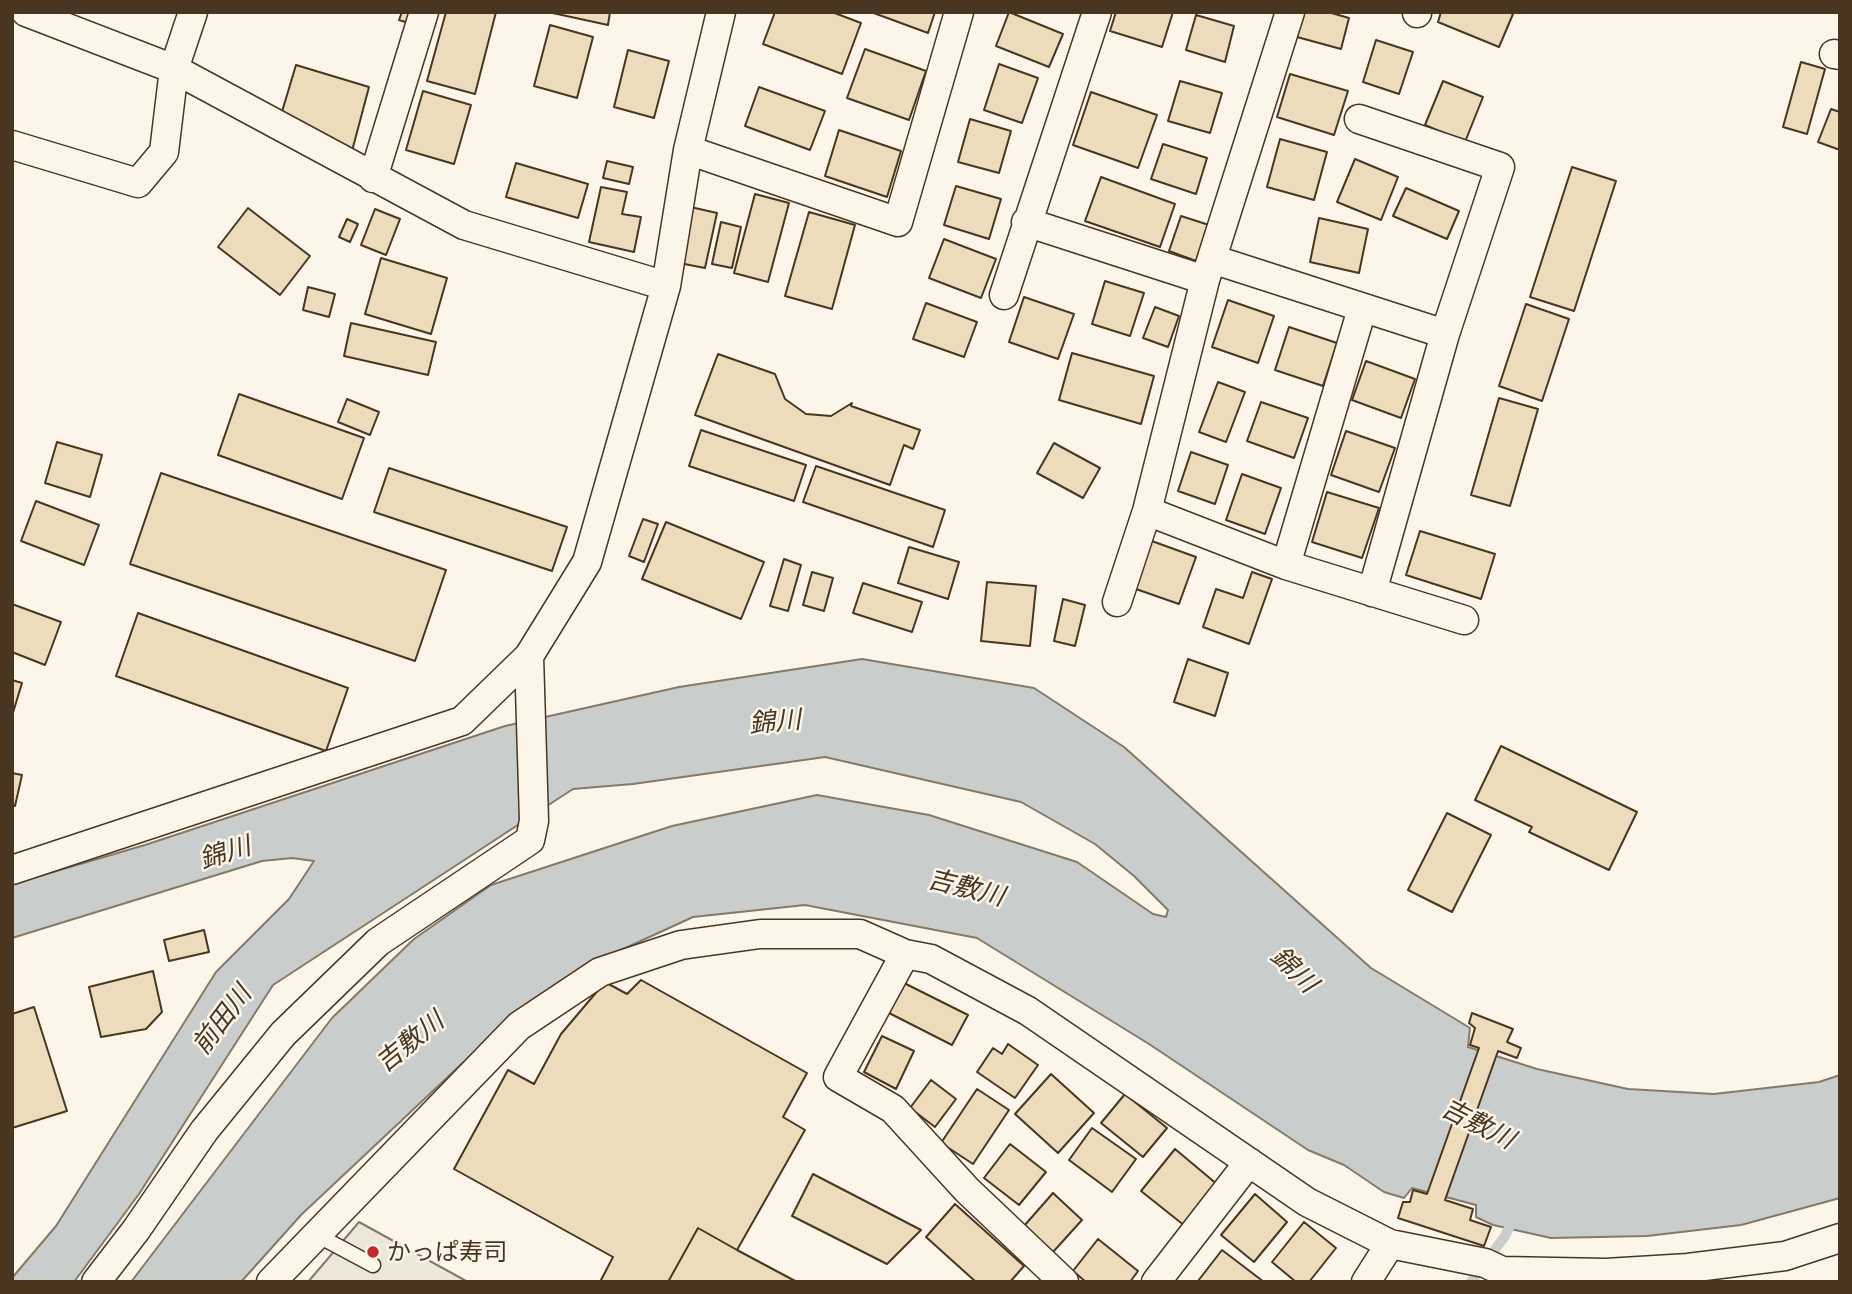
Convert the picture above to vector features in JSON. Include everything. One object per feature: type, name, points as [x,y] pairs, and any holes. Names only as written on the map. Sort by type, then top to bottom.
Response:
[{"type":"street","points":[[26,12],[174,69],[464,225],[666,286]]},
{"type":"street","points":[[12,145],[138,183],[164,152],[174,69],[193,12]]},
{"type":"street","points":[[373,178],[424,12]]},
{"type":"street","points":[[12,870],[52,859],[462,721],[529,656],[587,562],[666,286],[688,150],[721,12]]},
{"type":"street","points":[[688,150],[898,222],[959,12]]},
{"type":"street","points":[[1004,295],[1097,12]]},
{"type":"street","points":[[1117,602],[1147,510],[1208,270],[1289,13]]},
{"type":"street","points":[[1359,119],[1500,167],[1444,334],[1372,593]]},
{"type":"street","points":[[1026,222],[1362,309],[1444,334]]},
{"type":"street","points":[[1286,565],[1362,309]]},
{"type":"street","points":[[1147,510],[1286,565],[1464,620]]},
{"type":"street","points":[[96,1282],[136,1230],[204,1131],[283,1034],[378,942],[530,840],[534,821],[529,656]]},
{"type":"street","points":[[271,1282],[519,1026],[600,971],[681,945],[760,934],[860,934],[905,954],[931,959],[1028,1011],[1307,1202],[1390,1244],[1485,1263],[1499,1276],[1688,1268],[1785,1256],[1835,1246]]},
{"type":"street","points":[[905,954],[838,1077],[892,1109],[967,1190],[1064,1282]]},
{"type":"street","points":[[1156,1282],[1249,1162]]},
{"type":"street","points":[[1366,1282],[1390,1244]]},
{"type":"lane","points":[[317,1235],[373,1265]]},
{"type":"shaded area","name":"かっぱ寿司","points":[[359,1222],[468,1282],[308,1282]]},
{"type":"water","points":[[862,659],[1034,688],[1124,747],[1371,968],[1470,1028],[1468,1047],[1537,1069],[1628,1089],[1714,1094],[1819,1082],[1840,1075],[1840,1198],[1741,1225],[1647,1236],[1551,1238],[1493,1225],[1476,1217],[1476,1205],[1412,1188],[1404,1198],[1384,1192],[1344,1165],[1308,1150],[1149,1044],[977,938],[805,905],[693,917],[608,956],[486,1041],[301,1215],[241,1282],[131,1282],[332,1018],[414,939],[491,885],[672,826],[817,795],[929,815],[1077,862],[1153,914],[1166,917],[1168,910],[1134,876],[1095,844],[1021,802],[825,757],[633,784],[573,789],[273,985],[139,1194],[74,1282],[12,1282],[12,1278],[56,1226],[216,972],[289,899],[314,861],[292,858],[262,861],[12,938],[12,884],[145,845],[505,726],[679,687]]},
{"type":"building","points":[[402,12],[416,12],[412,24],[399,20]]},
{"type":"building","points":[[446,12],[496,12],[475,94],[427,81]]},
{"type":"building","points":[[548,12],[610,12],[608,25]]},
{"type":"building","points":[[775,12],[832,12],[861,23],[842,74],[763,44]]},
{"type":"building","points":[[871,12],[935,12],[928,33]]},
{"type":"building","points":[[1009,12],[1063,34],[1049,67],[996,46]]},
{"type":"building","points":[[1116,12],[1173,12],[1162,47],[1110,31]]},
{"type":"building","points":[[1304,12],[1328,12],[1349,18],[1341,49],[1297,37]]},
{"type":"building","points":[[1441,12],[1513,14],[1499,47],[1438,22]]},
{"type":"building","points":[[1196,15],[1234,26],[1225,62],[1186,50]]},
{"type":"building","points":[[550,25],[593,37],[577,98],[534,86]]},
{"type":"building","points":[[1376,40],[1413,52],[1399,94],[1363,82]]},
{"type":"building","points":[[865,49],[926,71],[909,120],[847,98]]},
{"type":"building","points":[[628,50],[669,61],[654,118],[614,107]]},
{"type":"building","points":[[1801,62],[1825,69],[1807,134],[1783,127]]},
{"type":"building","points":[[999,64],[1038,78],[1022,123],[984,110]]},
{"type":"building","points":[[296,65],[369,87],[352,151],[281,115]]},
{"type":"building","points":[[1290,74],[1348,91],[1334,135],[1277,117]]},
{"type":"building","points":[[1180,81],[1222,93],[1210,133],[1168,121]]},
{"type":"building","points":[[1443,81],[1483,97],[1465,142],[1425,125]]},
{"type":"building","points":[[759,87],[825,111],[810,150],[745,126]]},
{"type":"building","points":[[423,91],[471,105],[454,164],[406,150]]},
{"type":"building","points":[[1091,92],[1157,115],[1138,168],[1073,145]]},
{"type":"building","points":[[1831,109],[1840,112],[1840,150],[1818,142]]},
{"type":"building","points":[[970,119],[1011,131],[999,173],[958,162]]},
{"type":"building","points":[[839,130],[901,151],[887,197],[825,176]]},
{"type":"building","points":[[1280,139],[1327,152],[1314,200],[1267,187]]},
{"type":"building","points":[[1163,144],[1207,158],[1196,194],[1151,179]]},
{"type":"building","points":[[1355,159],[1398,177],[1381,220],[1337,202]]},
{"type":"building","points":[[607,161],[633,167],[629,184],[603,178]]},
{"type":"building","points":[[516,163],[588,184],[578,218],[506,197]]},
{"type":"building","points":[[1572,167],[1616,181],[1574,311],[1530,297]]},
{"type":"building","points":[[1101,177],[1175,204],[1160,247],[1085,221]]},
{"type":"building","points":[[956,186],[1001,199],[989,239],[944,225]]},
{"type":"building","points":[[601,187],[627,192],[622,214],[641,217],[634,252],[589,242]]},
{"type":"building","points":[[1406,188],[1459,211],[1447,239],[1393,216]]},
{"type":"building","points":[[755,194],[789,203],[768,282],[734,273]]},
{"type":"building","points":[[686,206],[717,213],[705,268],[674,262]]},
{"type":"building","points":[[248,208],[310,256],[280,295],[218,247]]},
{"type":"building","points":[[375,209],[400,219],[386,255],[361,245]]},
{"type":"building","points":[[809,212],[855,225],[832,309],[785,296]]},
{"type":"building","points":[[1181,216],[1209,225],[1196,261],[1169,251]]},
{"type":"building","points":[[1319,218],[1368,229],[1359,273],[1310,262]]},
{"type":"building","points":[[347,219],[358,224],[350,242],[339,237]]},
{"type":"building","points":[[721,222],[741,227],[732,268],[712,264]]},
{"type":"building","points":[[944,239],[996,259],[981,298],[929,278]]},
{"type":"building","points":[[381,258],[447,278],[431,334],[365,314]]},
{"type":"building","points":[[1105,281],[1144,293],[1130,336],[1092,324]]},
{"type":"building","points":[[308,287],[335,294],[329,317],[303,310]]},
{"type":"building","points":[[1024,297],[1074,314],[1058,359],[1009,342]]},
{"type":"building","points":[[1228,300],[1274,316],[1258,363],[1212,347]]},
{"type":"building","points":[[926,303],[977,322],[964,357],[913,339]]},
{"type":"building","points":[[1526,304],[1569,319],[1542,401],[1499,386]]},
{"type":"building","points":[[1155,307],[1179,316],[1168,347],[1143,338]]},
{"type":"building","points":[[351,323],[436,342],[428,375],[344,356]]},
{"type":"building","points":[[1289,327],[1337,343],[1323,386],[1275,370]]},
{"type":"building","points":[[1072,353],[1154,376],[1141,424],[1059,400]]},
{"type":"building","points":[[718,354],[775,374],[785,399],[806,414],[831,416],[852,403],[851,406],[920,430],[913,449],[904,445],[890,485],[695,415]]},
{"type":"building","points":[[1366,361],[1415,379],[1401,418],[1352,400]]},
{"type":"building","points":[[1218,382],[1245,392],[1226,442],[1199,432]]},
{"type":"building","points":[[239,394],[364,438],[342,499],[218,455]]},
{"type":"building","points":[[1499,398],[1538,409],[1510,506],[1471,495]]},
{"type":"building","points":[[347,399],[379,412],[370,435],[338,422]]},
{"type":"building","points":[[1261,402],[1308,418],[1294,458],[1247,441]]},
{"type":"building","points":[[701,430],[806,465],[794,501],[689,466]]},
{"type":"building","points":[[1346,431],[1395,448],[1379,492],[1331,475]]},
{"type":"building","points":[[57,442],[102,455],[90,497],[45,483]]},
{"type":"building","points":[[1054,443],[1100,468],[1083,498],[1037,473]]},
{"type":"building","points":[[1191,452],[1228,465],[1215,504],[1178,491]]},
{"type":"building","points":[[816,466],[945,510],[933,547],[803,502]]},
{"type":"building","points":[[389,468],[567,527],[552,571],[374,512]]},
{"type":"building","points":[[161,473],[446,570],[415,661],[130,564]]},
{"type":"building","points":[[1242,474],[1281,488],[1265,534],[1226,520]]},
{"type":"building","points":[[1327,492],[1379,508],[1362,558],[1312,542]]},
{"type":"building","points":[[36,501],[99,525],[84,565],[21,541]]},
{"type":"building","points":[[643,519],[658,524],[644,562],[629,556]]},
{"type":"building","points":[[666,522],[764,562],[741,619],[642,579]]},
{"type":"building","points":[[1420,531],[1495,554],[1481,599],[1406,575]]},
{"type":"building","points":[[1149,540],[1196,557],[1179,604],[1133,588]]},
{"type":"building","points":[[909,547],[959,562],[948,599],[898,583]]},
{"type":"building","points":[[784,559],[801,565],[788,611],[770,606]]},
{"type":"building","points":[[812,572],[833,578],[824,611],[803,605]]},
{"type":"building","points":[[1252,572],[1272,579],[1249,644],[1203,627],[1216,589],[1243,598]]},
{"type":"building","points":[[987,582],[1036,586],[1030,646],[981,641]]},
{"type":"building","points":[[863,583],[922,602],[912,632],[853,613]]},
{"type":"building","points":[[1063,599],[1085,605],[1075,646],[1054,641]]},
{"type":"building","points":[[12,604],[61,622],[45,665],[12,652]]},
{"type":"building","points":[[138,613],[348,688],[326,751],[116,676]]},
{"type":"building","points":[[1188,659],[1228,673],[1215,716],[1174,702]]},
{"type":"building","points":[[12,680],[22,683],[12,716]]},
{"type":"building","points":[[1501,746],[1637,812],[1609,870],[1529,832],[1532,827],[1475,800]]},
{"type":"building","points":[[12,773],[22,775],[15,806],[12,805]]},
{"type":"building","points":[[1447,813],[1491,835],[1452,912],[1408,890]]},
{"type":"building","points":[[204,930],[209,952],[169,961],[164,940]]},
{"type":"building","points":[[153,971],[162,1012],[146,1029],[101,1037],[89,987]]},
{"type":"building","points":[[641,980],[807,1073],[783,1117],[805,1130],[737,1250],[698,1228],[668,1282],[600,1282],[613,1257],[454,1169],[508,1070],[534,1084],[561,1034],[605,982],[627,994]]},
{"type":"building","points":[[904,983],[968,1015],[952,1045],[889,1013]]},
{"type":"building","points":[[34,1007],[67,1111],[12,1128],[12,1014]]},
{"type":"building","points":[[1472,1013],[1513,1029],[1507,1042],[1521,1048],[1517,1058],[1498,1051],[1445,1200],[1473,1209],[1470,1220],[1491,1227],[1484,1246],[1398,1218],[1403,1202],[1410,1202],[1413,1190],[1427,1194],[1479,1048],[1470,1045],[1475,1028],[1469,1023]]},
{"type":"building","points":[[882,1036],[914,1051],[896,1089],[864,1072]]},
{"type":"building","points":[[1008,1044],[1038,1065],[1015,1098],[977,1072],[993,1048],[1002,1054]]},
{"type":"building","points":[[1051,1074],[1094,1113],[1058,1153],[1015,1114]]},
{"type":"building","points":[[931,1080],[956,1099],[935,1127],[910,1108]]},
{"type":"building","points":[[977,1089],[1009,1110],[973,1164],[941,1143]]},
{"type":"building","points":[[1125,1094],[1167,1128],[1143,1157],[1101,1123]]},
{"type":"building","points":[[1092,1128],[1136,1159],[1112,1192],[1069,1160]]},
{"type":"building","points":[[1010,1144],[1046,1172],[1019,1205],[984,1178]]},
{"type":"building","points":[[1175,1149],[1218,1185],[1185,1226],[1141,1191]]},
{"type":"building","points":[[813,1174],[921,1230],[887,1264],[792,1216]]},
{"type":"building","points":[[1053,1193],[1082,1220],[1053,1252],[1024,1226]]},
{"type":"building","points":[[1255,1194],[1287,1222],[1254,1262],[1221,1235]]},
{"type":"building","points":[[955,1204],[1024,1266],[1010,1282],[976,1282],[926,1237]]},
{"type":"building","points":[[1304,1222],[1336,1248],[1309,1282],[1296,1282],[1272,1262]]},
{"type":"building","points":[[698,1228],[737,1250],[797,1282],[668,1282]]},
{"type":"building","points":[[1098,1239],[1138,1271],[1130,1282],[1086,1282],[1073,1271]]},
{"type":"building","points":[[1222,1250],[1264,1282],[1198,1281]]},
{"type":"waterway","points":[[1471,1282],[1505,1236],[1514,1218]]},
{"type":"place","name":"かっぱ寿司","points":[[373,1252]]},
{"type":"water label","name":"錦川","points":[[775,722]]},
{"type":"water label","name":"錦川","points":[[225,853]]},
{"type":"water label","name":"吉敷川","points":[[966,888]]},
{"type":"water label","name":"錦川","points":[[1294,970]]},
{"type":"water label","name":"前田川","points":[[222,1020]]},
{"type":"water label","name":"吉敷川","points":[[410,1042]]},
{"type":"water label","name":"吉敷川","points":[[1478,1124]]}]
